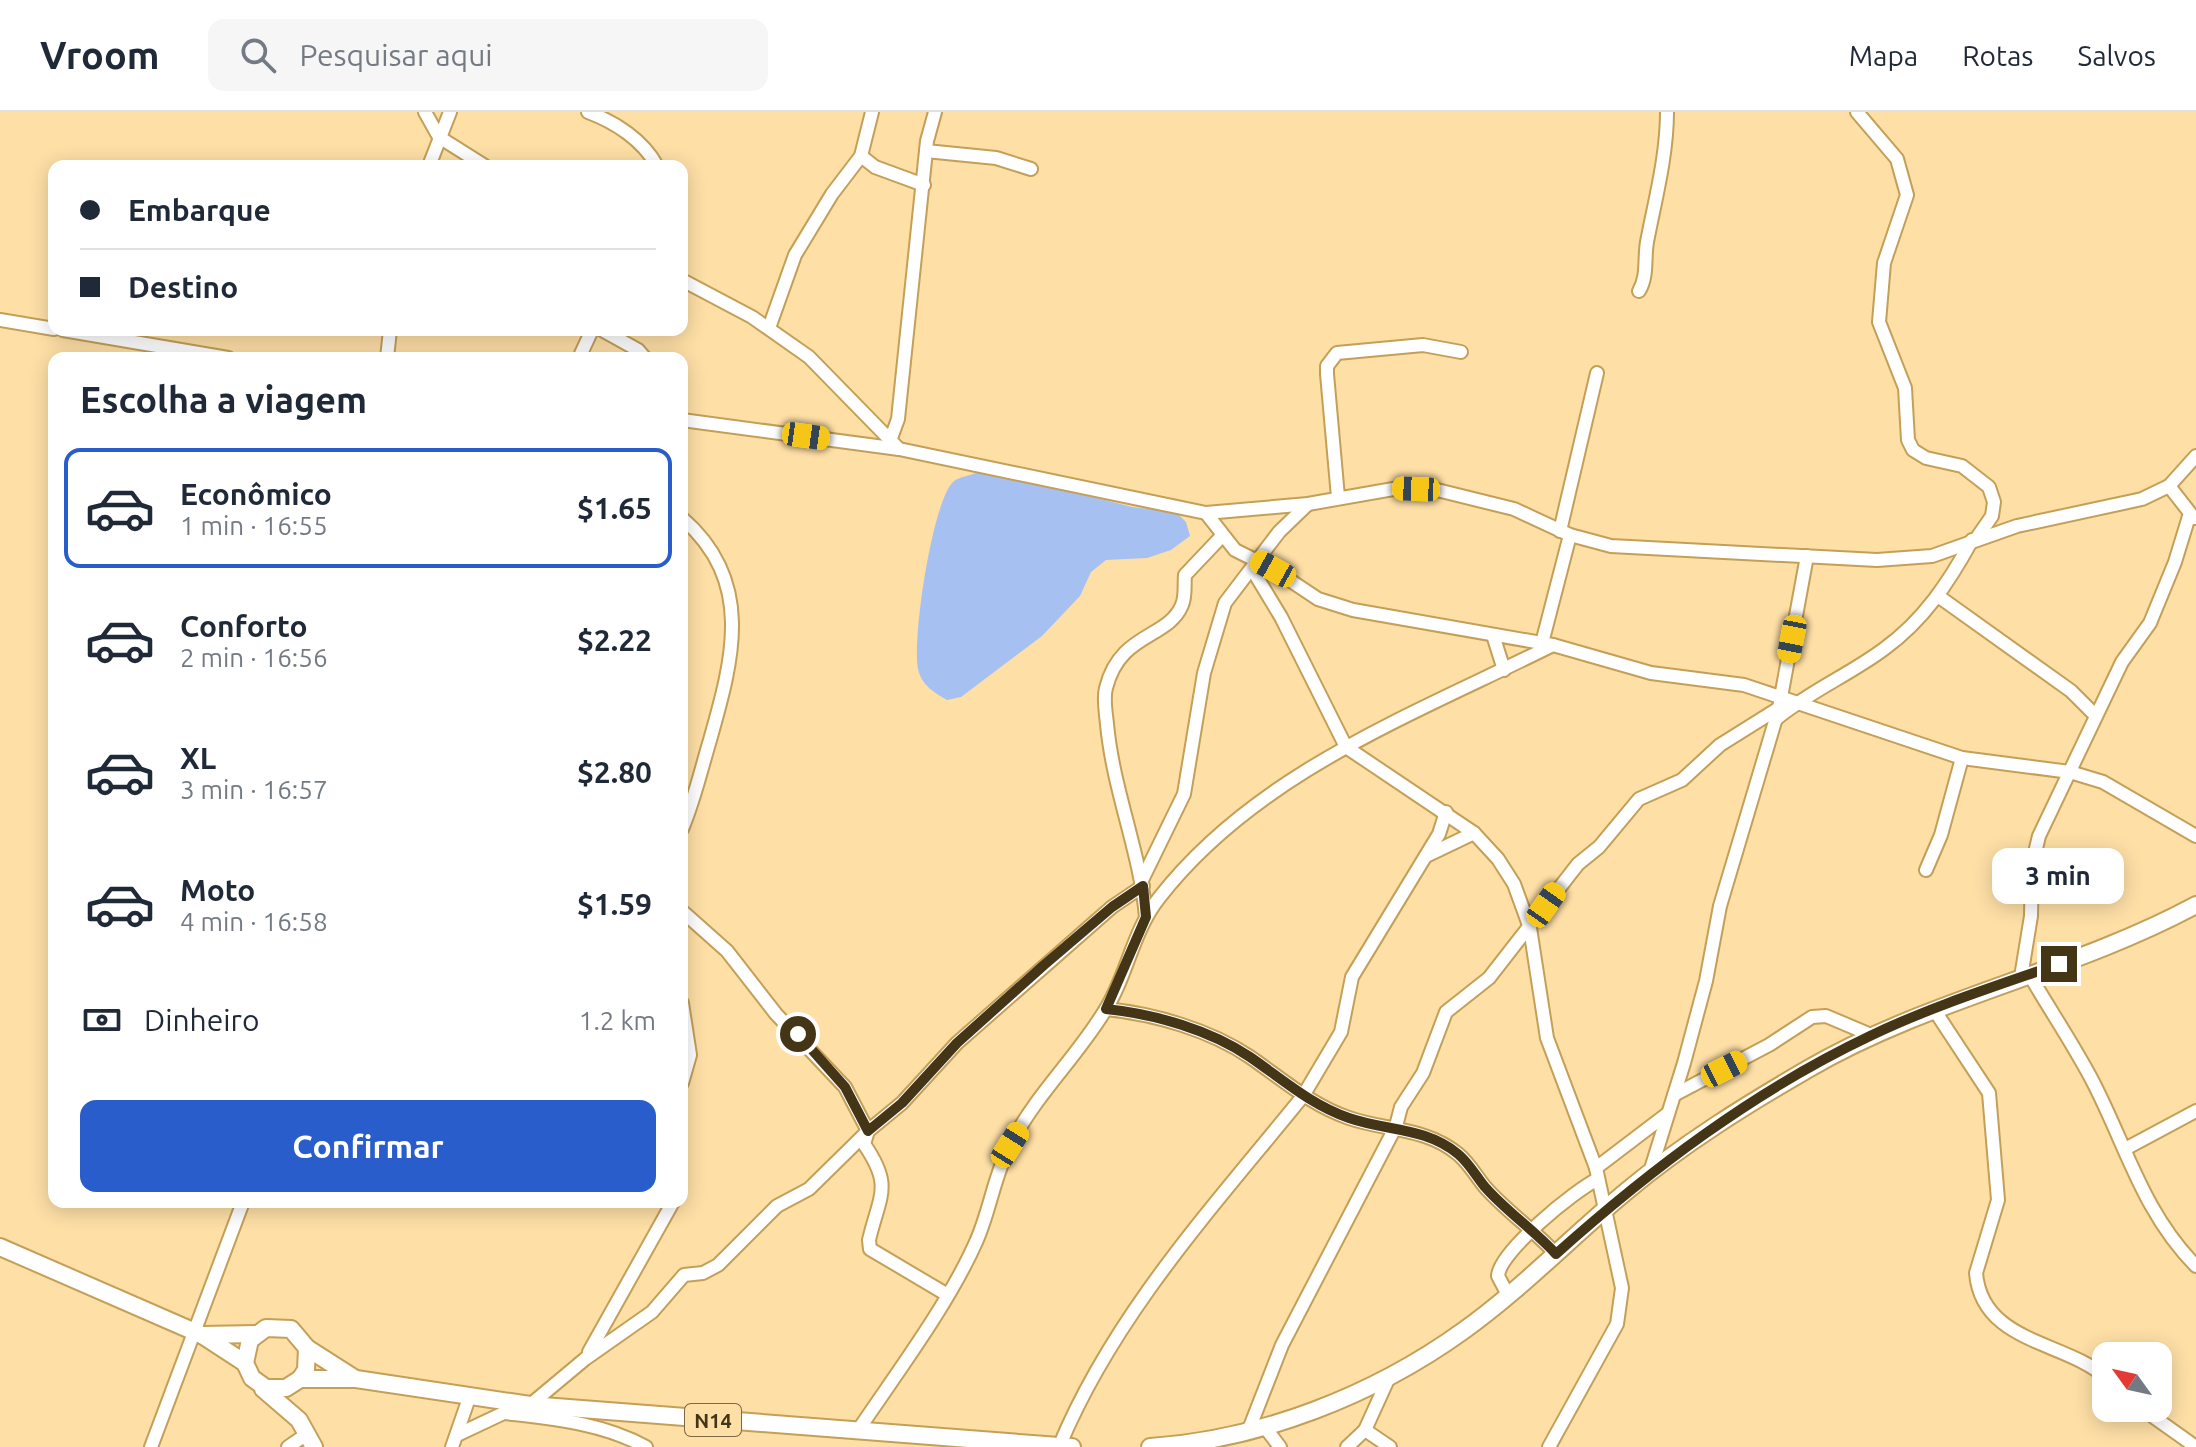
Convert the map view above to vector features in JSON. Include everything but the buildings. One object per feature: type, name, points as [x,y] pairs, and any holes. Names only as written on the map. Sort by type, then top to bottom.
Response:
[{"type":"main road","points":[[1150,1447],[1176,1446],[1256,1429],[1326,1404],[1390,1375],[1464,1331],[1649,1174],[1721,1121],[1871,1035],[2147,932],[2196,905]]},
{"type":"main road","points":[[0,1247],[198,1333],[245,1363],[258,1384],[307,1434]]},
{"type":"main road","points":[[198,1333],[256,1334],[279,1326],[291,1329],[307,1348],[306,1370],[297,1382],[276,1390],[258,1384]]},
{"type":"main road","points":[[245,1363],[246,1347],[256,1334]]},
{"type":"main road","name":"N14","points":[[307,1348],[356,1379]]},
{"type":"main road","name":"N14","points":[[297,1382],[356,1379],[518,1407],[857,1432],[938,1443],[1072,1447]]},
{"type":"main road","points":[[297,1382],[307,1434]]},
{"type":"street","points":[[425,112],[439,137],[475,160]]},
{"type":"street","points":[[431,160],[450,112]]},
{"type":"street","points":[[769,328],[795,255],[832,194],[861,156],[872,112]]},
{"type":"street","points":[[894,445],[926,151],[935,112]]},
{"type":"street","points":[[1639,291],[1646,269],[1646,247],[1661,175],[1667,112]]},
{"type":"street","points":[[1280,1447],[1256,1429],[1282,1345],[1396,1126],[1401,1107],[1436,1044],[1446,1012],[1489,978],[1562,882],[1599,847],[1639,799],[1682,780],[1720,745],[1779,707],[1798,701],[1883,650],[1938,596],[1992,516],[1994,502],[1989,487],[1962,466],[1926,458],[1913,450],[1908,440],[1905,388],[1879,322],[1884,263],[1907,195],[1897,159],[1857,112]]},
{"type":"street","points":[[594,113],[624,131],[654,160]]},
{"type":"street","points":[[926,151],[996,158],[1031,169]]},
{"type":"street","points":[[861,156],[887,173],[924,185]]},
{"type":"street","points":[[688,283],[769,328],[809,357],[894,445]]},
{"type":"street","points":[[0,320],[48,328]]},
{"type":"street","points":[[98,336],[193,352]]},
{"type":"street","points":[[613,336],[640,352]]},
{"type":"street","points":[[1338,497],[1327,374],[1331,358],[1337,353],[1423,345],[1461,352]]},
{"type":"street","points":[[1548,644],[1565,533],[1597,373]]},
{"type":"street","points":[[688,421],[894,445],[1206,513],[1308,504],[1399,488],[1433,489],[1514,509],[1565,533],[1611,546],[1877,560],[1932,556],[1974,539],[2080,510],[2142,499],[2169,486],[2196,456]]},
{"type":"street","points":[[2169,486],[2193,517],[2150,623],[2122,662],[2039,836],[2032,865],[2025,976],[2092,1080],[2131,1168],[2163,1228],[2174,1245],[2195,1264]]},
{"type":"street","points":[[454,1441],[518,1407],[652,1312],[684,1275],[703,1273],[718,1265],[777,1206],[809,1189],[868,1131],[902,1103],[957,1043],[1143,883],[1184,794],[1204,673],[1218,618],[1225,603],[1276,537],[1308,504]]},
{"type":"street","points":[[1272,507],[1279,520],[1273,569]]},
{"type":"street","points":[[1206,513],[1235,550],[1255,565],[1273,569],[1318,599],[1353,610],[1548,644],[1651,673],[1744,685],[1779,707],[1798,701],[1962,758],[2070,772],[2103,782],[2196,836]]},
{"type":"street","points":[[688,523],[701,535],[726,582],[733,650],[728,681],[688,810]]},
{"type":"street","points":[[1146,917],[1143,883],[1110,757],[1105,689],[1119,656],[1141,637],[1172,621],[1185,598],[1185,575],[1222,536]]},
{"type":"street","points":[[1649,1174],[1706,981],[1720,906],[1779,707],[1807,556]]},
{"type":"street","points":[[1255,565],[1346,747],[1384,776],[1446,812],[1474,833],[1498,859],[1514,884],[1530,928],[1547,1038],[1608,1208],[1622,1306],[1617,1324],[1549,1447]]},
{"type":"street","points":[[1938,596],[2071,691],[2095,715]]},
{"type":"street","points":[[1493,635],[1504,670]]},
{"type":"street","points":[[857,1432],[975,1245],[1010,1145],[1044,1089],[1106,1009],[1146,917],[1160,897],[1230,828],[1295,776],[1346,747],[1504,670],[1548,644]]},
{"type":"street","points":[[1926,870],[1941,835],[1962,758]]},
{"type":"street","points":[[1060,1447],[1093,1373],[1126,1323],[1303,1096],[1341,1032],[1346,994],[1352,977],[1426,856],[1446,812]]},
{"type":"street","points":[[1426,856],[1474,833]]},
{"type":"street","points":[[688,916],[727,951],[776,1014],[845,1087],[868,1131],[864,1144],[878,1161],[884,1186],[869,1240],[870,1249],[946,1294]]},
{"type":"street","points":[[1106,1009],[1173,1022],[1247,1055],[1303,1096],[1351,1119],[1396,1126],[1441,1143],[1458,1154],[1486,1188],[1556,1254]]},
{"type":"street","points":[[1935,1011],[1989,1093],[1998,1200],[1976,1273],[1977,1285],[2005,1326],[2092,1371]]},
{"type":"street","points":[[1674,1095],[1769,1045],[1812,1017],[1826,1016],[1871,1035]]},
{"type":"street","points":[[688,1042],[688,1062]]},
{"type":"street","points":[[2125,1149],[2196,1111]]},
{"type":"street","points":[[1508,1295],[1500,1284],[1498,1268],[1577,1189],[1668,1114]]},
{"type":"street","points":[[151,1447],[198,1333],[241,1208]]},
{"type":"street","points":[[585,1359],[670,1208]]},
{"type":"street","points":[[1347,1447],[1365,1430],[1390,1375]]},
{"type":"street","points":[[454,1441],[469,1398]]},
{"type":"street","points":[[518,1407],[623,1435],[646,1447]]},
{"type":"street","points":[[2161,1422],[2196,1447]]},
{"type":"street","points":[[1365,1430],[1390,1447]]},
{"type":"street","points":[[288,1447],[307,1434]]},
{"type":"water","points":[[976,473],[1007,475],[1132,507],[1176,512],[1186,522],[1190,536],[1171,550],[1147,558],[1106,560],[1091,572],[1080,596],[1042,636],[961,697],[947,700],[926,684],[918,669],[921,602],[931,542],[945,495],[955,480]]},
{"type":"route","points":[[798,1034],[845,1087],[868,1131],[902,1103],[957,1043],[1044,965],[1127,895],[1143,886],[1146,917],[1106,1009],[1173,1022],[1247,1055],[1319,1105],[1351,1119],[1396,1126],[1441,1143],[1458,1154],[1486,1188],[1556,1254],[1629,1189],[1721,1121],[1810,1068],[1871,1035],[2059,964]]}]
